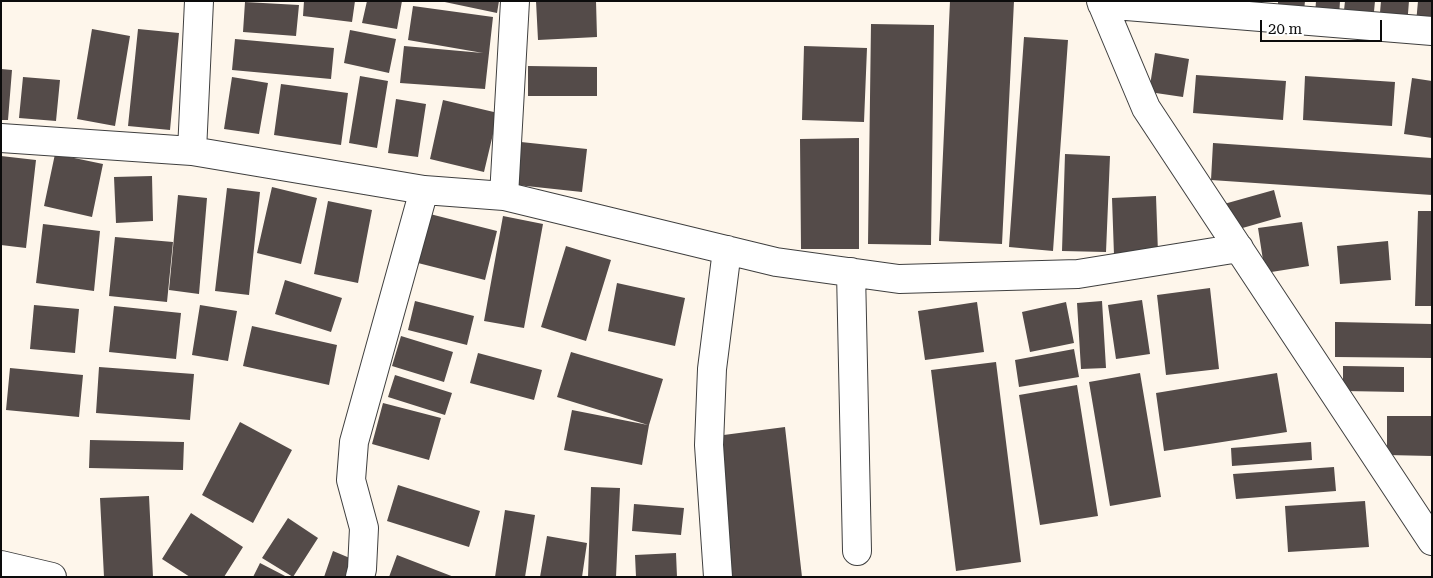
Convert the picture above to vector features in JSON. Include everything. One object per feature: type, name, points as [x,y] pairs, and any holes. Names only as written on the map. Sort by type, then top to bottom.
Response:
[{"type":"street","points":[[192,151],[199,1]]},
{"type":"street","points":[[504,196],[515,1]]},
{"type":"street","points":[[1432,30],[1101,3],[1146,108],[1432,540]]},
{"type":"street","points":[[1,138],[192,151],[424,190],[504,196],[776,262],[900,279],[1078,274],[1239,248]]},
{"type":"street","points":[[360,577],[364,528],[350,480],[354,442],[424,190]]},
{"type":"street","points":[[718,577],[709,445],[712,369],[727,250]]},
{"type":"street","points":[[850,272],[857,551]]},
{"type":"street","points":[[1,566],[52,577]]},
{"type":"building","points":[[304,1],[355,1],[352,22],[303,16]]},
{"type":"building","points":[[367,1],[402,1],[397,29],[362,23]]},
{"type":"building","points":[[440,1],[499,1],[497,13]]},
{"type":"building","points":[[536,1],[596,1],[597,37],[538,40]]},
{"type":"building","points":[[950,1],[1014,1],[1002,244],[939,241]]},
{"type":"building","points":[[1278,1],[1305,1],[1304,11],[1278,9]]},
{"type":"building","points":[[1316,1],[1340,1],[1339,17],[1315,15]]},
{"type":"building","points":[[1345,1],[1375,1],[1373,22],[1343,20]]},
{"type":"building","points":[[1381,1],[1409,1],[1407,26],[1379,24]]},
{"type":"building","points":[[1418,1],[1432,1],[1432,24],[1416,23]]},
{"type":"building","points":[[245,2],[299,5],[296,36],[243,32]]},
{"type":"building","points":[[413,6],[493,17],[485,89],[400,83],[404,46],[483,53],[408,40]]},
{"type":"building","points":[[871,24],[934,25],[931,245],[868,244]]},
{"type":"building","points":[[92,29],[130,36],[115,126],[77,119]]},
{"type":"building","points":[[138,29],[179,33],[170,130],[128,126]]},
{"type":"building","points":[[350,30],[396,39],[389,73],[344,63]]},
{"type":"building","points":[[1024,37],[1068,40],[1053,251],[1009,247]]},
{"type":"building","points":[[235,39],[334,48],[331,79],[232,70]]},
{"type":"building","points":[[804,46],[867,48],[864,122],[802,120]]},
{"type":"building","points":[[1155,53],[1189,59],[1183,97],[1149,92]]},
{"type":"building","points":[[528,66],[597,67],[597,96],[528,96]]},
{"type":"building","points":[[1,69],[12,70],[8,120],[1,120]]},
{"type":"building","points":[[1196,75],[1286,81],[1283,120],[1193,113]]},
{"type":"building","points":[[360,76],[388,81],[377,148],[349,143]]},
{"type":"building","points":[[1305,76],[1395,82],[1392,126],[1303,120]]},
{"type":"building","points":[[23,77],[60,80],[56,121],[19,118]]},
{"type":"building","points":[[232,77],[268,83],[259,134],[224,129]]},
{"type":"building","points":[[1412,78],[1432,81],[1432,138],[1404,134]]},
{"type":"building","points":[[281,84],[348,93],[341,145],[274,135]]},
{"type":"building","points":[[396,99],[426,104],[418,157],[388,153]]},
{"type":"building","points":[[443,100],[498,113],[484,172],[430,159]]},
{"type":"building","points":[[859,138],[859,249],[801,249],[800,139]]},
{"type":"building","points":[[521,142],[587,149],[582,192],[517,185]]},
{"type":"building","points":[[1213,143],[1432,158],[1432,195],[1211,180]]},
{"type":"building","points":[[55,154],[103,164],[92,217],[44,206]]},
{"type":"building","points":[[1065,154],[1110,156],[1106,252],[1062,251]]},
{"type":"building","points":[[1,156],[36,160],[26,248],[1,245]]},
{"type":"building","points":[[152,176],[153,221],[116,223],[114,177]]},
{"type":"building","points":[[272,187],[317,198],[301,264],[257,253]]},
{"type":"building","points":[[227,188],[260,192],[249,295],[215,291]]},
{"type":"building","points":[[1274,190],[1281,217],[1232,231],[1224,204]]},
{"type":"building","points":[[178,195],[207,198],[199,294],[169,290]]},
{"type":"building","points":[[1156,196],[1158,253],[1114,255],[1112,198]]},
{"type":"building","points":[[328,201],[372,210],[358,283],[314,274]]},
{"type":"building","points":[[1418,211],[1432,211],[1432,306],[1415,306]]},
{"type":"building","points":[[430,214],[497,231],[485,280],[418,263]]},
{"type":"building","points":[[503,216],[543,224],[524,328],[484,321]]},
{"type":"building","points":[[1302,222],[1309,266],[1265,273],[1258,228]]},
{"type":"building","points":[[43,224],[100,231],[94,291],[36,283]]},
{"type":"building","points":[[115,237],[173,242],[167,302],[109,296]]},
{"type":"building","points":[[1388,241],[1391,280],[1340,284],[1337,246]]},
{"type":"building","points":[[566,246],[611,260],[586,341],[541,327]]},
{"type":"building","points":[[285,280],[342,298],[331,332],[275,314]]},
{"type":"building","points":[[617,283],[685,298],[675,346],[608,331]]},
{"type":"building","points":[[1210,288],[1219,369],[1166,375],[1157,295]]},
{"type":"building","points":[[1142,300],[1150,354],[1116,359],[1108,305]]},
{"type":"building","points":[[415,301],[474,316],[467,345],[408,330]]},
{"type":"building","points":[[1102,301],[1106,368],[1081,369],[1077,303]]},
{"type":"building","points":[[977,302],[984,352],[925,360],[918,311]]},
{"type":"building","points":[[1066,302],[1074,343],[1030,352],[1022,312]]},
{"type":"building","points":[[34,305],[79,309],[75,353],[30,349]]},
{"type":"building","points":[[200,305],[237,311],[228,361],[192,355]]},
{"type":"building","points":[[114,306],[181,313],[176,359],[109,352]]},
{"type":"building","points":[[1335,322],[1432,324],[1432,358],[1335,357]]},
{"type":"building","points":[[252,326],[337,345],[329,385],[243,366]]},
{"type":"building","points":[[401,336],[453,352],[444,382],[392,366]]},
{"type":"building","points":[[1074,349],[1079,377],[1019,387],[1015,360]]},
{"type":"building","points":[[571,352],[663,379],[649,425],[642,465],[564,450],[572,410],[648,425],[557,397]]},
{"type":"building","points":[[478,353],[542,370],[534,400],[470,383]]},
{"type":"building","points":[[996,362],[1021,562],[956,571],[931,370]]},
{"type":"building","points":[[1343,366],[1404,367],[1404,392],[1343,391]]},
{"type":"building","points":[[99,367],[194,374],[190,420],[96,413]]},
{"type":"building","points":[[10,368],[83,375],[79,417],[6,410]]},
{"type":"building","points":[[1140,373],[1161,497],[1110,506],[1089,382]]},
{"type":"building","points":[[1277,373],[1287,432],[1164,451],[1156,393]]},
{"type":"building","points":[[395,375],[452,393],[445,415],[388,397]]},
{"type":"building","points":[[1077,385],[1098,516],[1040,525],[1019,395]]},
{"type":"building","points":[[383,403],[441,418],[429,460],[372,444]]},
{"type":"building","points":[[1387,416],[1432,416],[1432,456],[1387,455]]},
{"type":"building","points":[[240,422],[292,450],[253,523],[202,495]]},
{"type":"building","points":[[785,427],[802,577],[732,577],[716,436]]},
{"type":"building","points":[[90,440],[184,442],[183,470],[89,468]]},
{"type":"building","points":[[1311,442],[1312,460],[1232,466],[1231,448]]},
{"type":"building","points":[[1334,467],[1336,491],[1236,499],[1233,474]]},
{"type":"building","points":[[398,485],[480,511],[469,547],[387,521]]},
{"type":"building","points":[[591,487],[620,488],[616,577],[588,577]]},
{"type":"building","points":[[149,496],[153,577],[104,577],[100,498]]},
{"type":"building","points":[[1365,501],[1369,547],[1288,552],[1285,506]]},
{"type":"building","points":[[634,504],[684,508],[681,535],[632,531]]},
{"type":"building","points":[[505,510],[535,515],[525,577],[495,577]]},
{"type":"building","points":[[191,513],[243,547],[224,577],[190,577],[162,559]]},
{"type":"building","points":[[288,518],[318,538],[293,577],[262,558]]},
{"type":"building","points":[[547,536],[587,543],[582,577],[540,577]]},
{"type":"building","points":[[333,551],[357,561],[351,577],[324,577]]},
{"type":"building","points":[[676,553],[677,577],[636,577],[635,555]]},
{"type":"building","points":[[397,555],[454,577],[389,577]]},
{"type":"building","points":[[260,563],[287,577],[253,577]]}]
